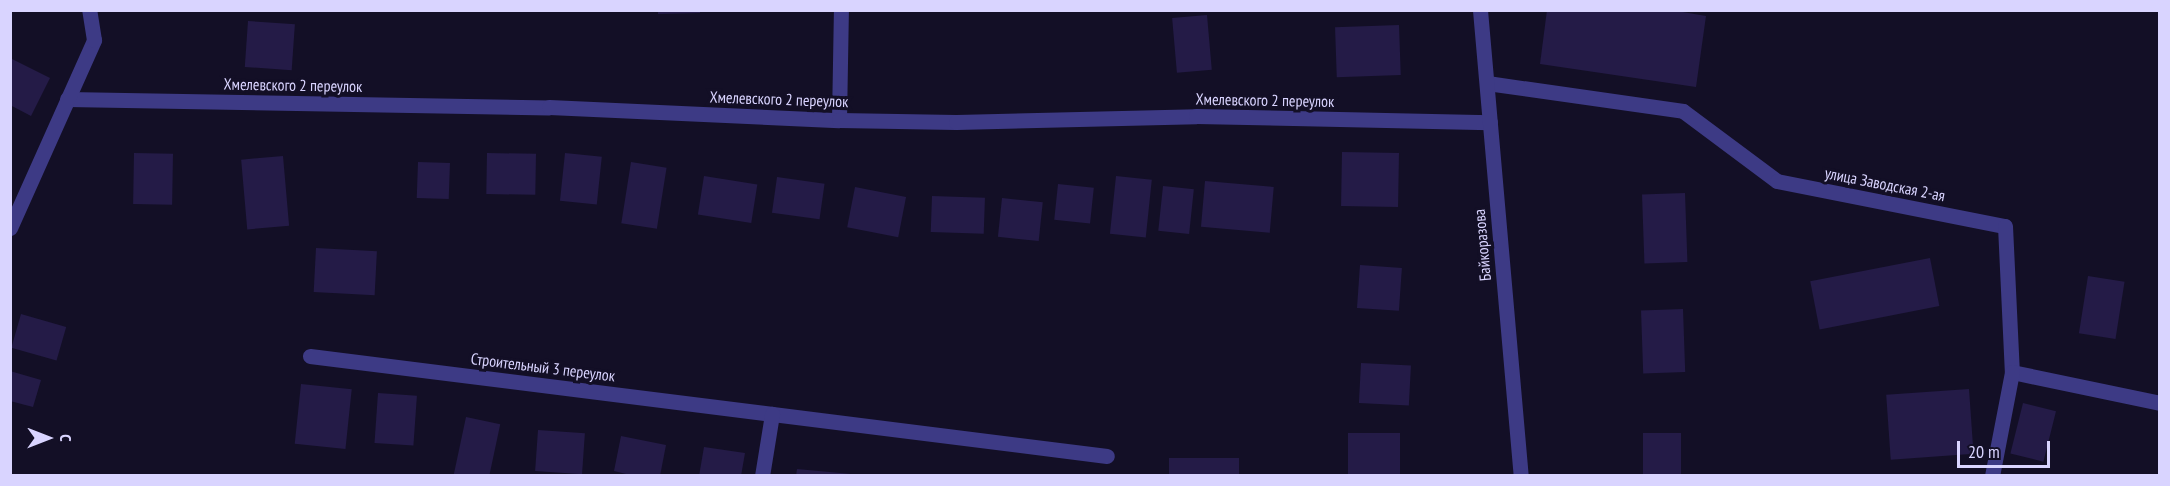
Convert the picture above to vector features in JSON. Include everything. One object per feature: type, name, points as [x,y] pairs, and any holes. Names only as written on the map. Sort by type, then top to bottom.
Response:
[{"type":"street","points":[[10,228],[94,40],[89,10]]},
{"type":"street","points":[[839,120],[841,10]]},
{"type":"street","name":"Байкоразова","points":[[1480,10],[1521,476]]},
{"type":"street","name":"улица Заводская 2-ая","points":[[1487,83],[1683,111],[1777,181],[2005,226],[2013,372]]},
{"type":"street","name":"Хмелевского 2 переулок","points":[[68,99],[549,107],[839,120],[956,122],[1196,116],[1490,122]]},
{"type":"street","name":"Строительный 3 переулок","points":[[310,356],[1107,456]]},
{"type":"street","points":[[1992,476],[2013,372],[2160,403]]},
{"type":"street","points":[[762,476],[772,414]]},
{"type":"building","points":[[658,10],[700,10],[700,13],[658,14]]},
{"type":"building","points":[[1547,10],[1671,10],[1706,16],[1696,87],[1540,64]]},
{"type":"building","points":[[1207,15],[1212,70],[1177,73],[1172,18]]},
{"type":"building","points":[[248,21],[295,24],[292,70],[245,67]]},
{"type":"building","points":[[1399,25],[1401,75],[1337,77],[1335,27]]},
{"type":"building","points":[[10,58],[50,78],[31,116],[10,105]]},
{"type":"building","points":[[1342,152],[1399,153],[1398,207],[1341,206]]},
{"type":"building","points":[[134,153],[173,154],[172,205],[133,204]]},
{"type":"building","points":[[487,153],[536,154],[535,195],[486,194]]},
{"type":"building","points":[[565,153],[602,157],[597,205],[560,201]]},
{"type":"building","points":[[283,156],[289,226],[247,229],[241,160]]},
{"type":"building","points":[[418,162],[450,163],[449,199],[417,198]]},
{"type":"building","points":[[631,162],[667,168],[657,229],[621,223]]},
{"type":"building","points":[[704,176],[757,184],[751,223],[698,215]]},
{"type":"building","points":[[1116,176],[1152,180],[1146,237],[1110,234]]},
{"type":"building","points":[[777,177],[825,184],[820,219],[772,213]]},
{"type":"building","points":[[1205,181],[1274,187],[1270,233],[1201,227]]},
{"type":"building","points":[[1058,184],[1094,188],[1090,224],[1054,220]]},
{"type":"building","points":[[1163,186],[1194,189],[1189,234],[1158,231]]},
{"type":"building","points":[[855,187],[906,197],[898,237],[847,227]]},
{"type":"building","points":[[1685,193],[1687,262],[1644,263],[1642,195]]},
{"type":"building","points":[[932,196],[985,198],[984,234],[931,232]]},
{"type":"building","points":[[1002,198],[1043,202],[1039,241],[998,237]]},
{"type":"building","points":[[316,248],[377,251],[375,295],[314,292]]},
{"type":"building","points":[[1930,258],[1939,306],[1820,329],[1810,281]]},
{"type":"building","points":[[1360,265],[1402,268],[1399,311],[1357,308]]},
{"type":"building","points":[[2088,276],[2125,282],[2115,339],[2079,333]]},
{"type":"building","points":[[1683,309],[1685,372],[1643,373],[1641,310]]},
{"type":"building","points":[[21,314],[66,327],[57,361],[11,348]]},
{"type":"building","points":[[1361,363],[1411,366],[1409,406],[1359,403]]},
{"type":"building","points":[[10,371],[41,380],[33,407],[10,401]]},
{"type":"building","points":[[301,384],[352,389],[345,449],[295,444]]},
{"type":"building","points":[[1969,389],[1974,454],[1891,460],[1886,395]]},
{"type":"building","points":[[378,393],[417,396],[413,446],[375,443]]},
{"type":"building","points":[[2023,403],[2056,411],[2043,462],[2010,453]]},
{"type":"building","points":[[466,417],[500,424],[489,476],[454,476]]},
{"type":"building","points":[[538,430],[585,433],[582,474],[535,471]]},
{"type":"building","points":[[1348,433],[1400,433],[1400,476],[1348,476]]},
{"type":"building","points":[[1643,433],[1681,433],[1681,476],[1643,476]]},
{"type":"building","points":[[621,436],[666,445],[660,476],[634,476],[614,471]]},
{"type":"building","points":[[704,447],[745,453],[741,476],[699,476]]},
{"type":"building","points":[[1169,458],[1239,458],[1239,476],[1169,476]]},
{"type":"building","points":[[797,469],[851,474],[851,476],[796,476]]}]
